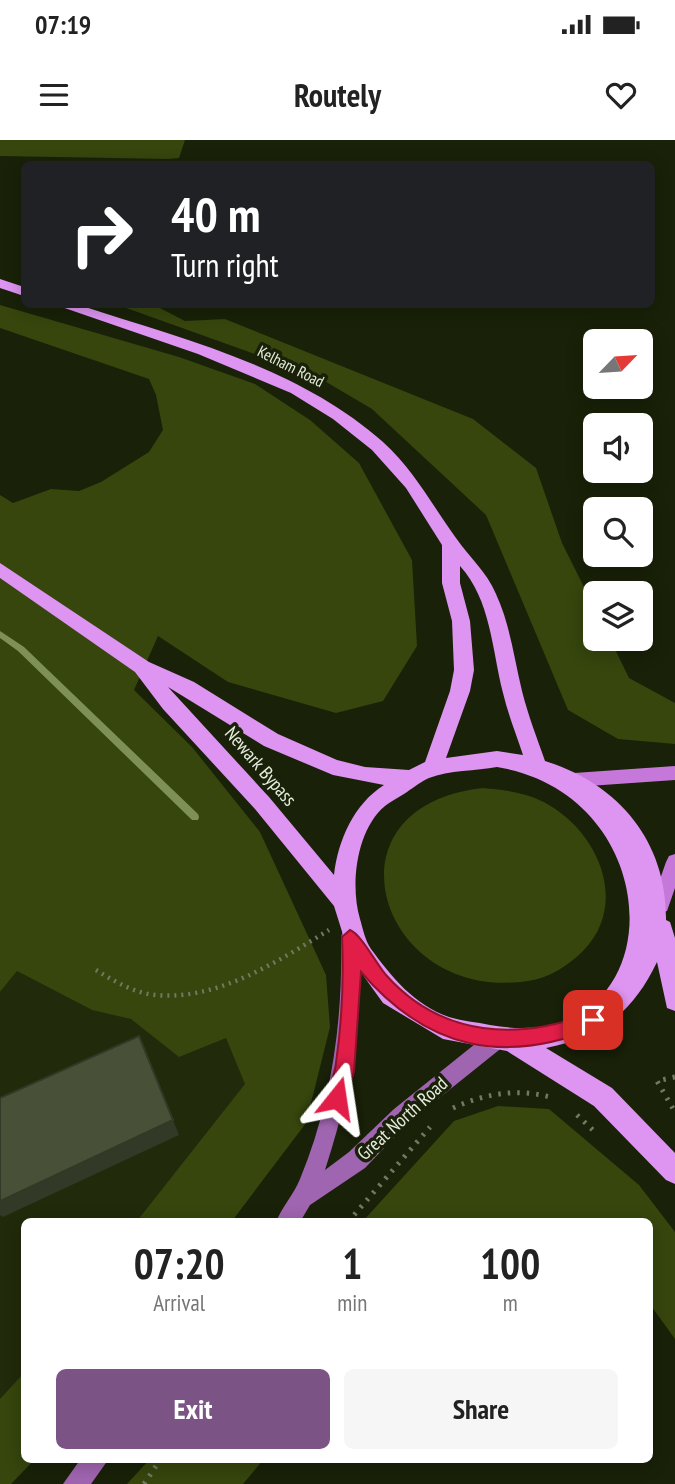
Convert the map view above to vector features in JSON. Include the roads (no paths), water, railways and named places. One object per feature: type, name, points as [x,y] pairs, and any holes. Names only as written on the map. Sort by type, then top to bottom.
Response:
[{"type":"highway","points":[[0,283],[21,291]]},
{"type":"highway","name":"Kelham Road","points":[[72,308],[232,361],[316,401],[352,426],[412,483],[451,545],[480,578],[513,696],[537,766]]},
{"type":"highway","points":[[433,767],[460,691],[464,670],[461,621],[451,583],[451,545]]},
{"type":"highway","name":"Newark Bypass","points":[[0,569],[142,667],[187,687],[271,740],[333,767],[365,775],[409,778]]},
{"type":"highway","name":"Newark Bypass","points":[[142,667],[170,704],[262,803],[346,919],[371,972],[402,1003],[449,1028],[504,1040]]},
{"type":"highway","points":[[346,919],[343,862],[356,828],[378,800],[409,778],[433,767],[484,759],[537,766],[574,780],[602,798],[634,833],[650,860],[675,1000]]},
{"type":"highway","points":[[504,1040],[561,1034],[593,1020],[614,1006],[632,990],[649,964],[660,912]]},
{"type":"highway","points":[[504,1040],[603,1097],[675,1171]]},
{"type":"main road","points":[[574,780],[675,773]]},
{"type":"main road","points":[[660,912],[675,862]]},
{"type":"main road","name":"Great North Road","points":[[306,1196],[344,1072],[352,983],[346,919]]},
{"type":"main road","name":"Great North Road","points":[[290,1218],[306,1196],[357,1160],[401,1116],[504,1040]]},
{"type":"main road","points":[[75,1484],[93,1463]]},
{"type":"waterway","points":[[0,634],[21,649],[195,817]]}]
